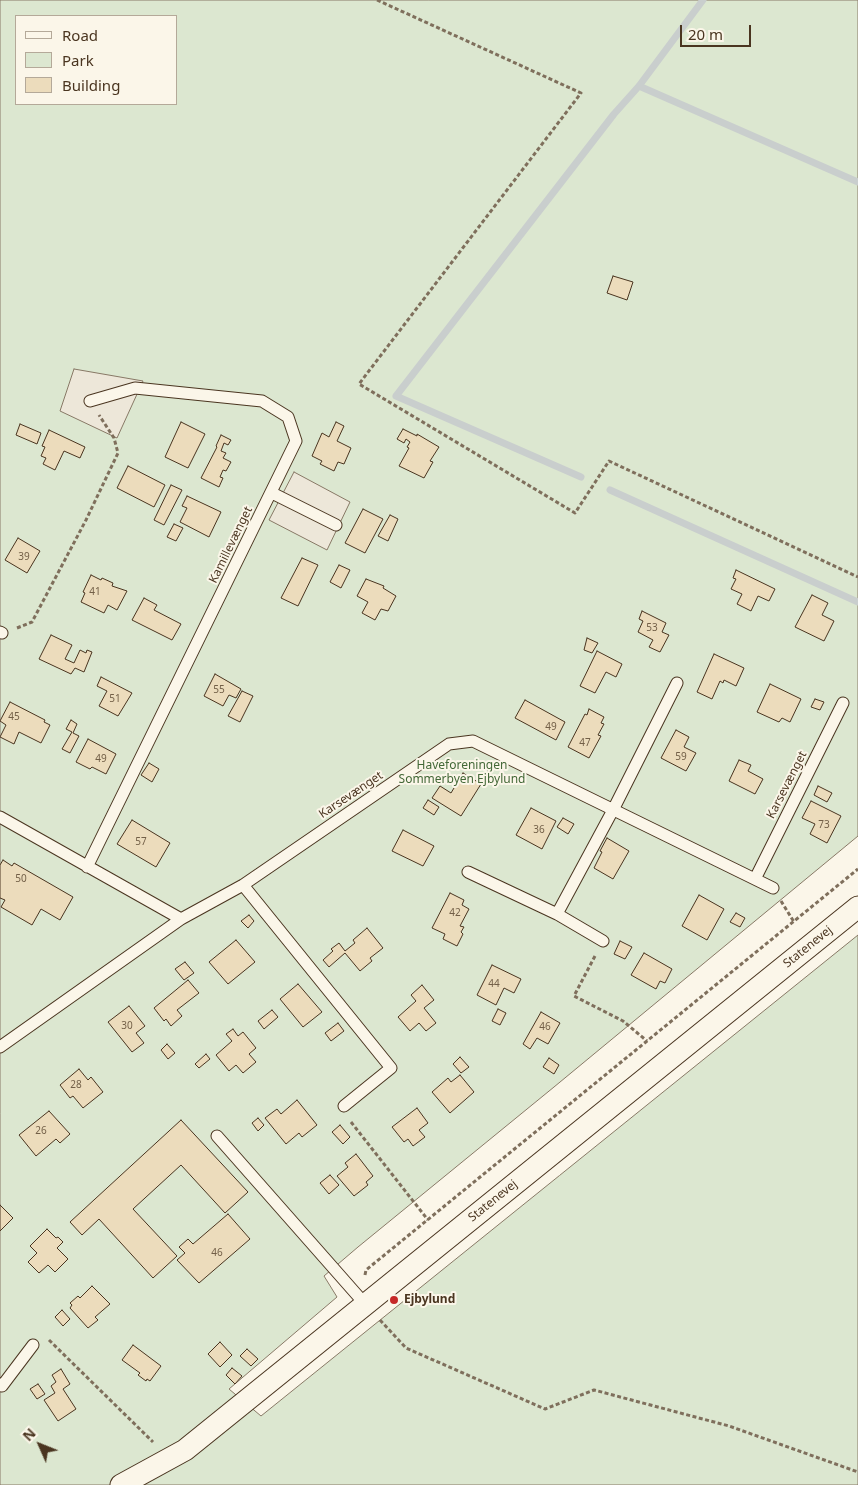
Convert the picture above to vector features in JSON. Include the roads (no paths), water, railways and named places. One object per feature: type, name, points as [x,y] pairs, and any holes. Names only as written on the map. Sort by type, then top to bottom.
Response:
[{"type":"street","name":"Statenevej","points":[[121,1485],[185,1450],[858,907]]},
{"type":"lane","name":"Kamillevænget","points":[[87,867],[296,441],[288,417],[262,401],[135,388],[90,401]]},
{"type":"lane","points":[[272,493],[336,525]]},
{"type":"lane","points":[[557,914],[613,810],[677,682]]},
{"type":"lane","name":"Karsevænget","points":[[755,879],[843,704]]},
{"type":"lane","name":"Karsevænget","points":[[0,1048],[180,919],[243,886],[449,744],[473,740],[773,888]]},
{"type":"lane","points":[[0,817],[180,919]]},
{"type":"lane","points":[[468,872],[557,914],[603,941]]},
{"type":"lane","points":[[243,886],[391,1068],[344,1106]]},
{"type":"lane","points":[[217,1136],[365,1304]]},
{"type":"lane","points":[[0,1384],[2,1386],[34,1346]]},
{"type":"waterway","points":[[581,477],[396,396],[614,114],[639,86],[703,0]]},
{"type":"waterway","points":[[639,86],[858,182]]},
{"type":"waterway","points":[[610,490],[858,602]]},
{"type":"place","name":"Ejbylund","points":[[394,1300]]},
{"type":"park label","name":"Haveforeningen Sommerbyen Ejbylund","points":[[462,773]]}]
